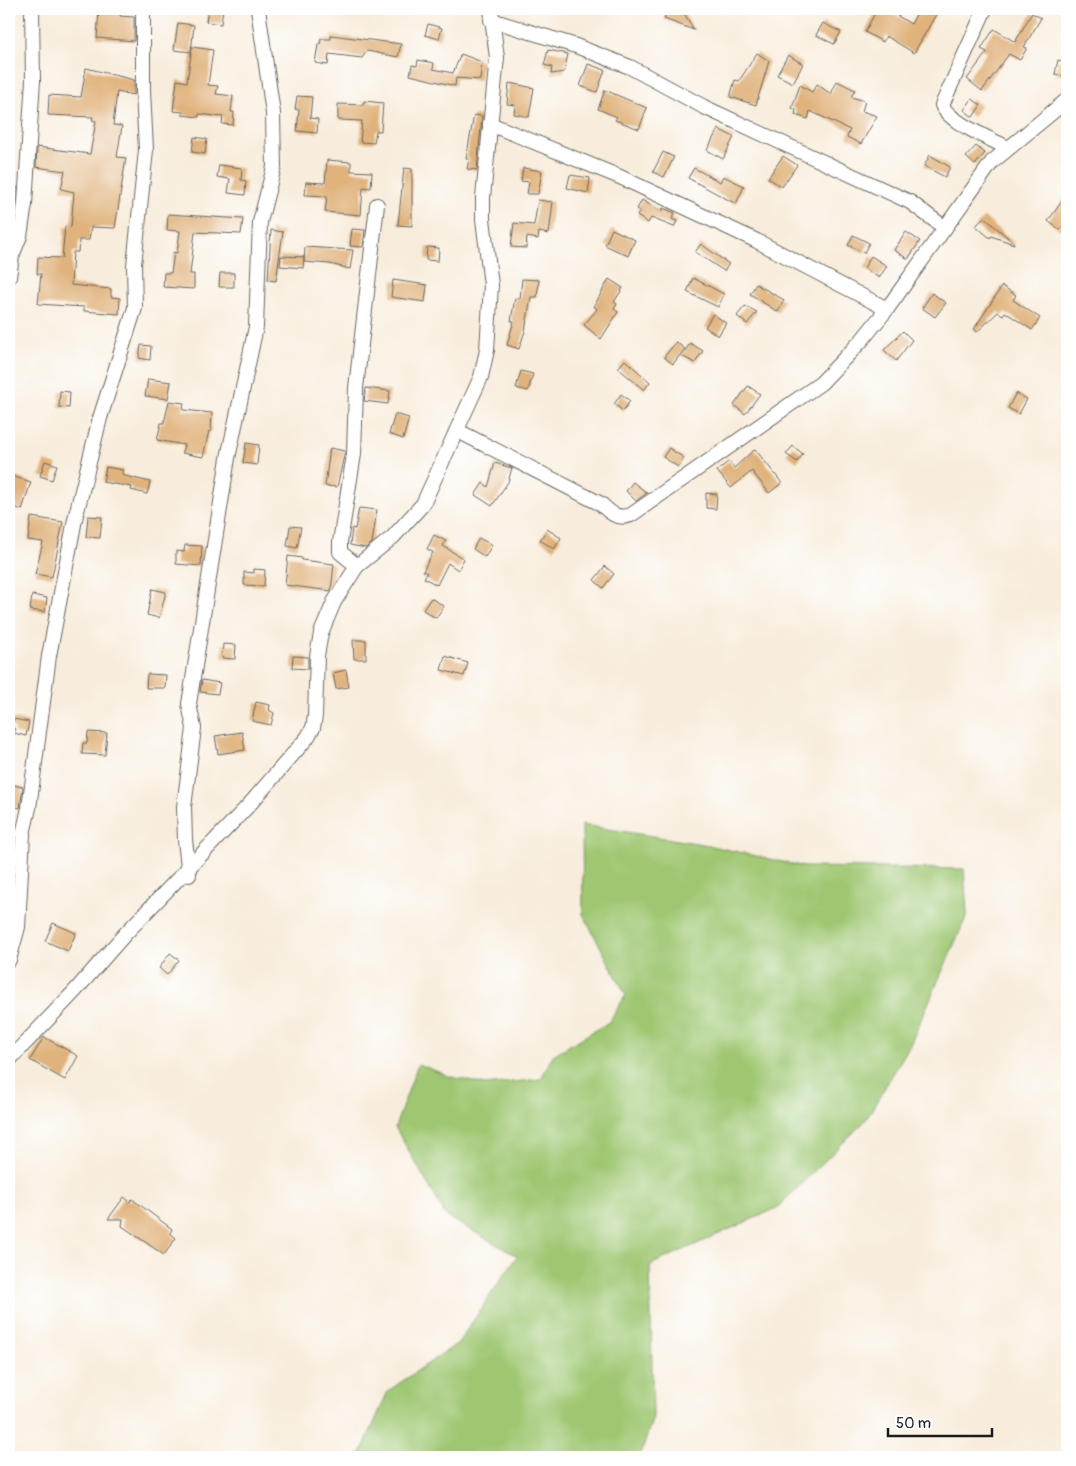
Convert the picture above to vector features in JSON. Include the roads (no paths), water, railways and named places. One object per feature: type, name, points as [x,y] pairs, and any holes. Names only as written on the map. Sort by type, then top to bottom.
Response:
[{"type":"street","points":[[9,277],[12,256],[20,236],[25,204],[33,80],[32,9]]},
{"type":"street","points":[[9,960],[18,927],[23,834],[29,808],[49,656],[75,520],[100,418],[135,308],[134,265],[146,150],[143,91],[143,9]]},
{"type":"street","points":[[188,874],[184,807],[194,728],[188,704],[228,458],[256,327],[260,222],[274,167],[273,112],[258,9]]},
{"type":"street","points":[[985,9],[942,105],[946,113],[955,120],[1008,148]]},
{"type":"street","points":[[9,1060],[188,874],[307,738],[313,728],[317,656],[321,633],[334,602],[357,566],[393,537],[423,504],[458,431],[481,377],[487,350],[491,285],[483,196],[497,58],[491,14],[630,67],[704,107],[910,202],[945,228]]},
{"type":"street","points":[[458,431],[601,504],[616,516],[623,518],[641,508],[821,383],[862,340],[887,309],[992,162],[1067,100]]},
{"type":"street","points":[[490,124],[620,177],[756,241],[887,309]]},
{"type":"street","points":[[357,566],[340,552],[340,542],[354,454],[359,358],[377,205]]}]
